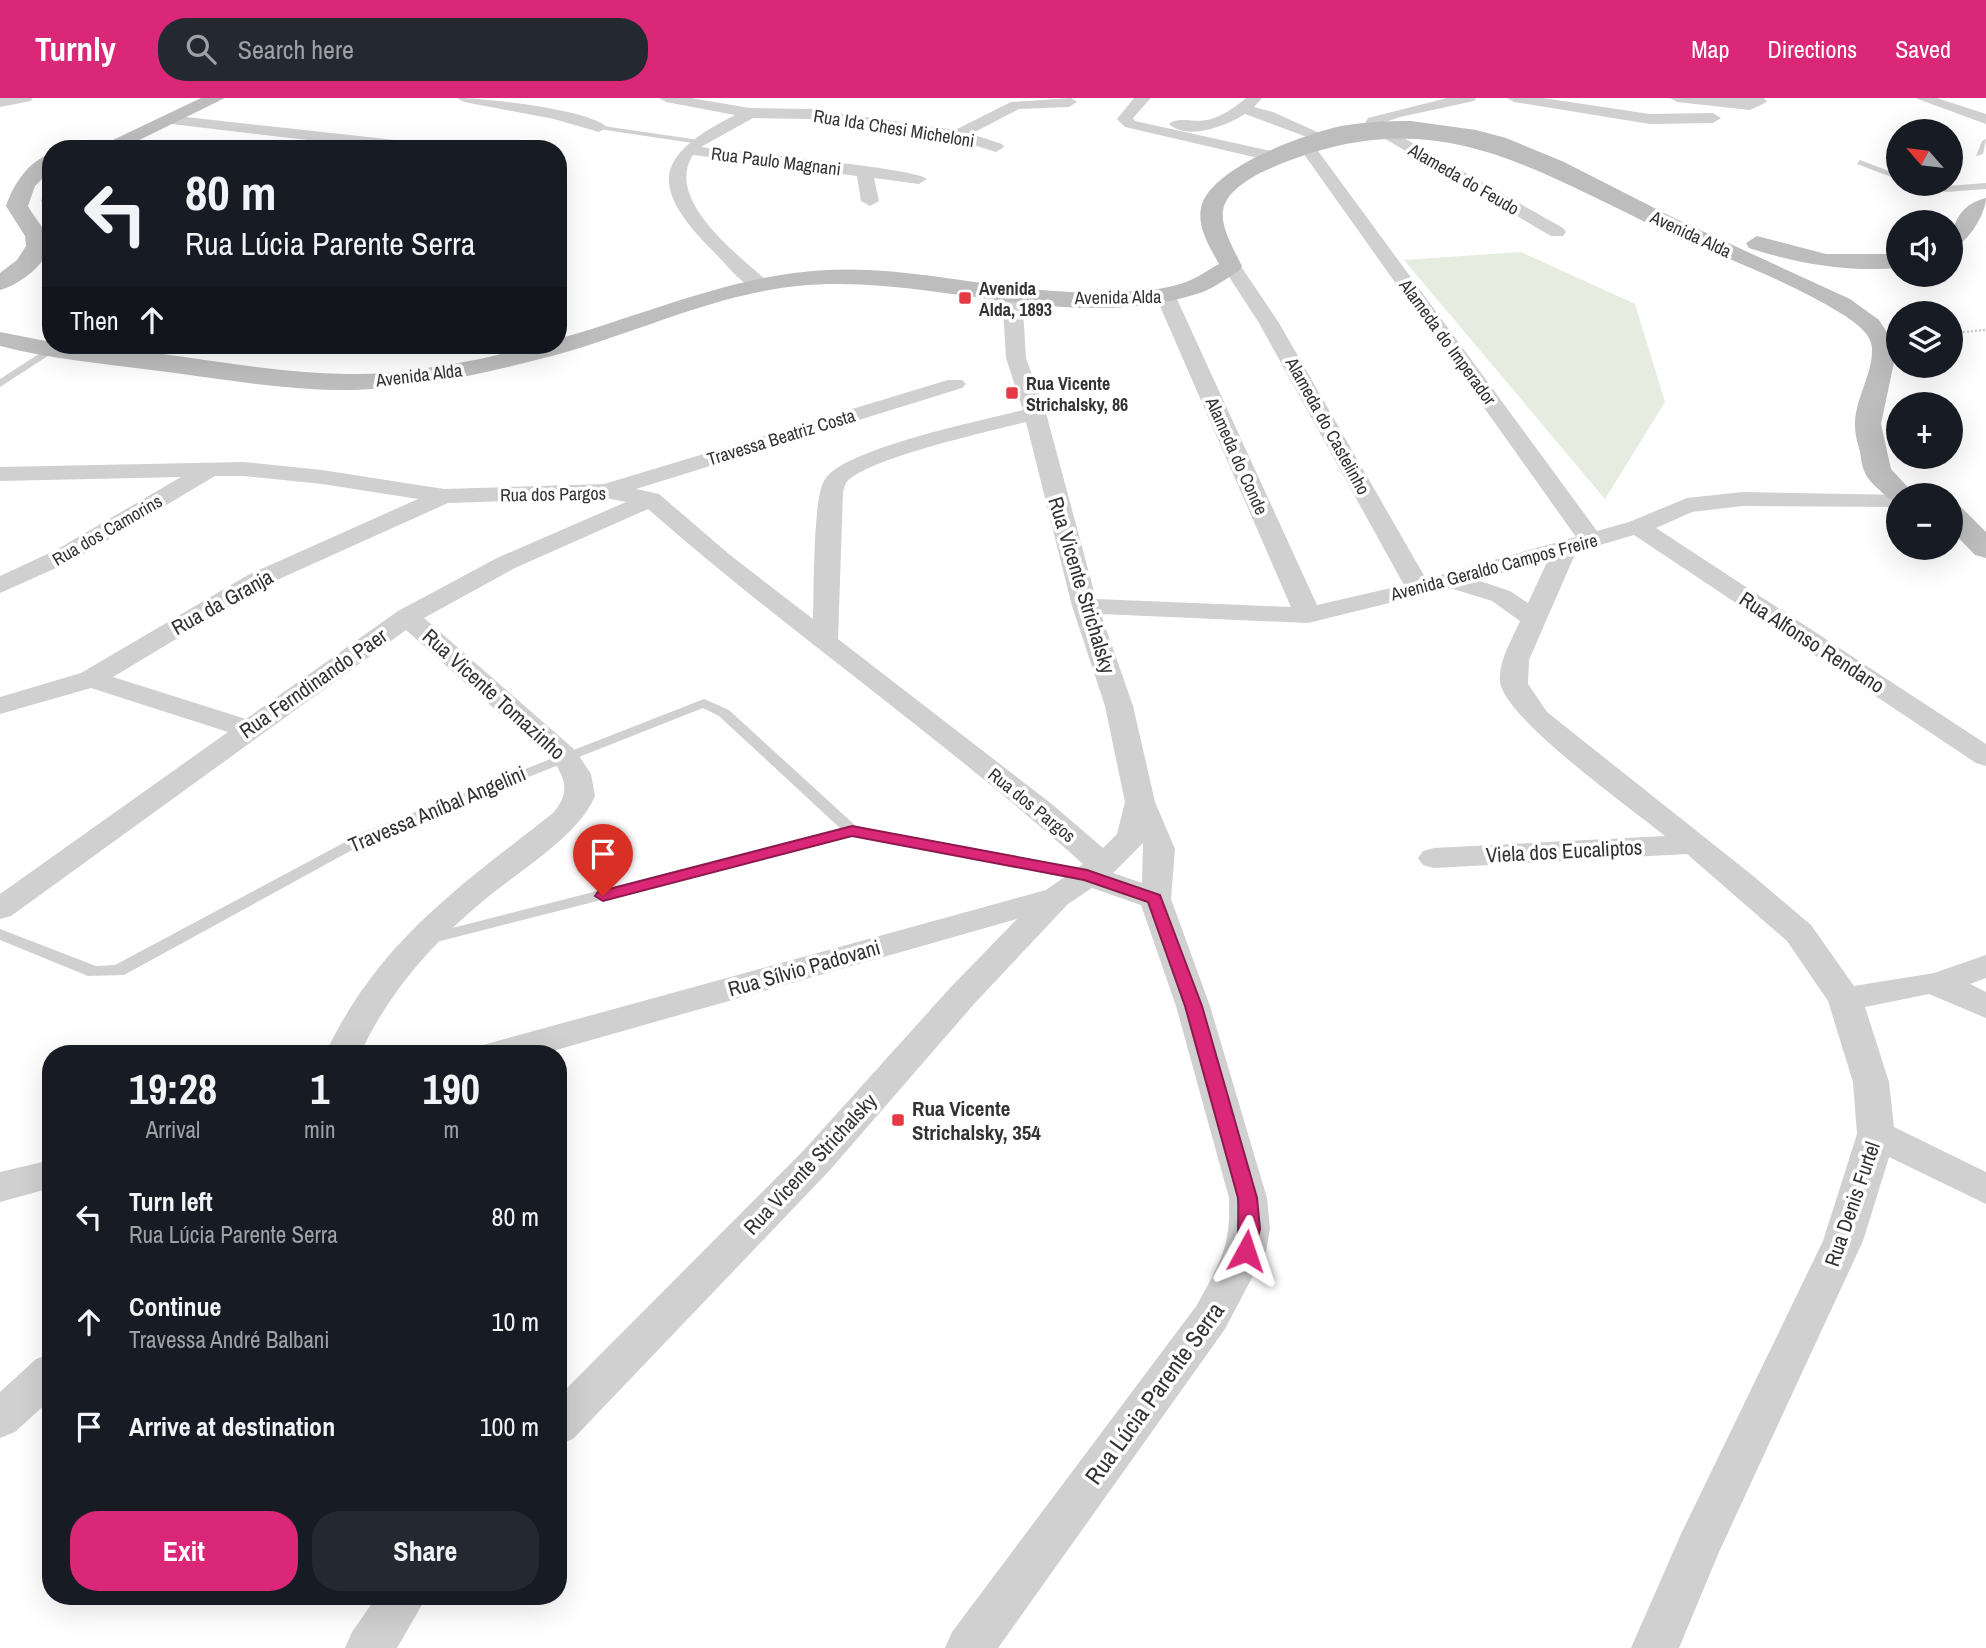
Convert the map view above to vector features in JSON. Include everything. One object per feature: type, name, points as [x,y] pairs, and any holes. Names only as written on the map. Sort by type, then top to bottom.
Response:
[{"type":"street","points":[[0,102],[26,98]]},
{"type":"street","points":[[104,140],[182,98]]},
{"type":"street","points":[[109,140],[168,120],[216,98]]},
{"type":"street","points":[[464,98],[556,115],[599,127]]},
{"type":"street","name":"Rua Ida Chesi Micheloni","points":[[666,98],[750,113],[839,117],[957,135],[996,147]]},
{"type":"street","points":[[993,98],[1017,105],[1069,102]]},
{"type":"street","points":[[1144,98],[1126,115],[1125,119],[1130,124],[1275,157]]},
{"type":"street","points":[[1158,98],[1147,107],[1146,114],[1193,127],[1212,126],[1248,103],[1273,100]]},
{"type":"street","points":[[1371,126],[1373,121],[1396,113],[1469,98]]},
{"type":"street","points":[[1514,98],[1650,119],[1713,118]]},
{"type":"street","points":[[1677,98],[1750,105],[1759,102],[1757,98]]},
{"type":"street","points":[[1922,98],[1986,119]]},
{"type":"street","points":[[1248,103],[1311,140]]},
{"type":"street","points":[[957,135],[1017,105]]},
{"type":"street","points":[[750,113],[694,146],[680,160],[677,178],[687,211],[759,284]]},
{"type":"street","points":[[168,120],[338,140]]},
{"type":"street","name":"Avenida Alda","points":[[567,344],[759,284],[813,277],[863,277],[936,288],[1100,300],[1166,297],[1197,289],[1217,279],[1231,266],[1211,220],[1213,199],[1225,184],[1311,140],[1371,126],[1440,129],[1486,137],[1543,161],[1662,221],[1838,302],[1869,322],[1882,338],[1885,348],[1868,424],[1877,472],[1888,483]]},
{"type":"street","name":"Alameda do Feudo","points":[[1371,126],[1557,232]]},
{"type":"street","points":[[301,140],[307,137]]},
{"type":"street","name":"Alameda do Imperador","points":[[1311,140],[1579,544]]},
{"type":"street","name":"Rua Paulo Magnani","points":[[694,146],[919,179]]},
{"type":"street","points":[[1543,161],[1577,166],[1736,235],[1803,257],[1838,263],[1886,261]]},
{"type":"street","points":[[0,283],[18,271],[36,253],[37,239],[17,206],[21,190],[42,167]]},
{"type":"street","name":"Rua Paulo Magnani","points":[[864,171],[870,201]]},
{"type":"street","points":[[1963,226],[1974,212],[1986,204]]},
{"type":"street","name":"Alameda do Castelinho","points":[[1231,266],[1269,323],[1419,589]]},
{"type":"street","points":[[0,307],[42,280]]},
{"type":"street","name":"Rua Vicente Strichalsky","points":[[567,1417],[817,1160],[962,996],[1082,879],[1132,837],[1140,802],[1119,706],[1085,606],[1035,412],[1016,358],[1012,293]]},
{"type":"street","name":"Alameda do Conde","points":[[1166,297],[1308,615]]},
{"type":"street","name":"Avenida Alda","points":[[0,340],[42,348]]},
{"type":"street","name":"Avenida Alda","points":[[134,354],[328,381],[415,378],[480,367],[530,354]]},
{"type":"street","name":"Travessa Beatriz Costa","points":[[606,491],[955,384]]},
{"type":"street","points":[[825,644],[831,493],[836,479],[853,467],[887,455],[1035,412]]},
{"type":"street","points":[[1875,452],[1915,483]]},
{"type":"street","name":"Rua dos Pargos","points":[[0,474],[211,470],[282,472],[444,496],[606,491],[651,499],[825,644],[1042,811],[1082,879]]},
{"type":"street","name":"Rua dos Camorins","points":[[0,585],[65,555],[211,470]]},
{"type":"street","name":"Rua da Granja","points":[[0,706],[91,679],[257,580],[444,496]]},
{"type":"street","name":"Rua Ferndinando Paer","points":[[0,909],[407,617],[506,563],[651,499]]},
{"type":"street","name":"Avenida Geraldo Campos Freire","points":[[1085,606],[1308,615],[1419,589],[1579,544],[1637,527],[1688,505],[1743,499],[1886,500]]},
{"type":"street","points":[[1963,519],[1986,549]]},
{"type":"street","points":[[1963,519],[1986,555]]},
{"type":"street","name":"Rua Alfonso Rendano","points":[[1637,527],[1986,757]]},
{"type":"street","name":"Rua Denis Furtel","points":[[1579,544],[1534,619],[1516,660],[1514,684],[1537,718],[1694,844],[1799,933],[1844,999],[1871,1082],[1876,1134],[1866,1178],[1843,1241],[1698,1549],[1655,1648]]},
{"type":"street","points":[[1448,579],[1501,596],[1534,619]]},
{"type":"street","name":"Rua Vicente Tomazinho","points":[[346,1045],[366,1006],[419,941],[564,820],[579,803],[582,789],[579,775],[565,756],[407,617]]},
{"type":"street","points":[[91,679],[248,729]]},
{"type":"street","points":[[1082,879],[1155,899],[1162,867],[1160,840],[1140,802]]},
{"type":"street","name":"Viela dos Eucaliptos","points":[[1434,858],[1694,844]]},
{"type":"street","name":"Rua Sílvio Padovani","points":[[526,1045],[1082,879]]},
{"type":"street","name":"Rua Lúcia Parente Serra","points":[[969,1648],[1211,1317],[1246,1251],[1250,1229],[1248,1198],[1193,1006],[1155,899]]},
{"type":"street","points":[[1844,999],[1919,984],[1937,984],[1986,966]]},
{"type":"street","points":[[1937,984],[1986,1006]]},
{"type":"street","points":[[1876,1134],[1986,1189]]},
{"type":"street","points":[[0,1187],[42,1176]]},
{"type":"street","points":[[0,1419],[42,1380]]},
{"type":"street","points":[[369,1648],[398,1605]]},
{"type":"lane","points":[[599,127],[694,146]]},
{"type":"lane","points":[[1979,154],[1986,141]]},
{"type":"lane","points":[[1860,162],[1886,173]]},
{"type":"lane","points":[[1964,188],[1986,186]]},
{"type":"lane","points":[[0,384],[46,354]]},
{"type":"lane","name":"Travessa Aníbal Angelini","points":[[0,934],[94,972],[118,971],[369,835],[697,704],[709,704],[724,713],[852,831]]},
{"type":"lane","points":[[419,941],[852,831],[1082,879]]},
{"type":"path","points":[[1963,332],[1986,330]]},
{"type":"shaded area","points":[[1521,252],[1635,304],[1665,402],[1605,499],[1404,260]]},
{"type":"place","name":"Avenida Alda, 1893","points":[[965,298]]},
{"type":"place","name":"Rua Vicente Strichalsky, 86","points":[[1012,393]]},
{"type":"place","name":"Rua Vicente Strichalsky, 354","points":[[898,1120]]},
{"type":"route","points":[[603,896],[852,831],[1087,875],[1155,899],[1193,1006],[1248,1198],[1250,1229],[1246,1251]]}]
